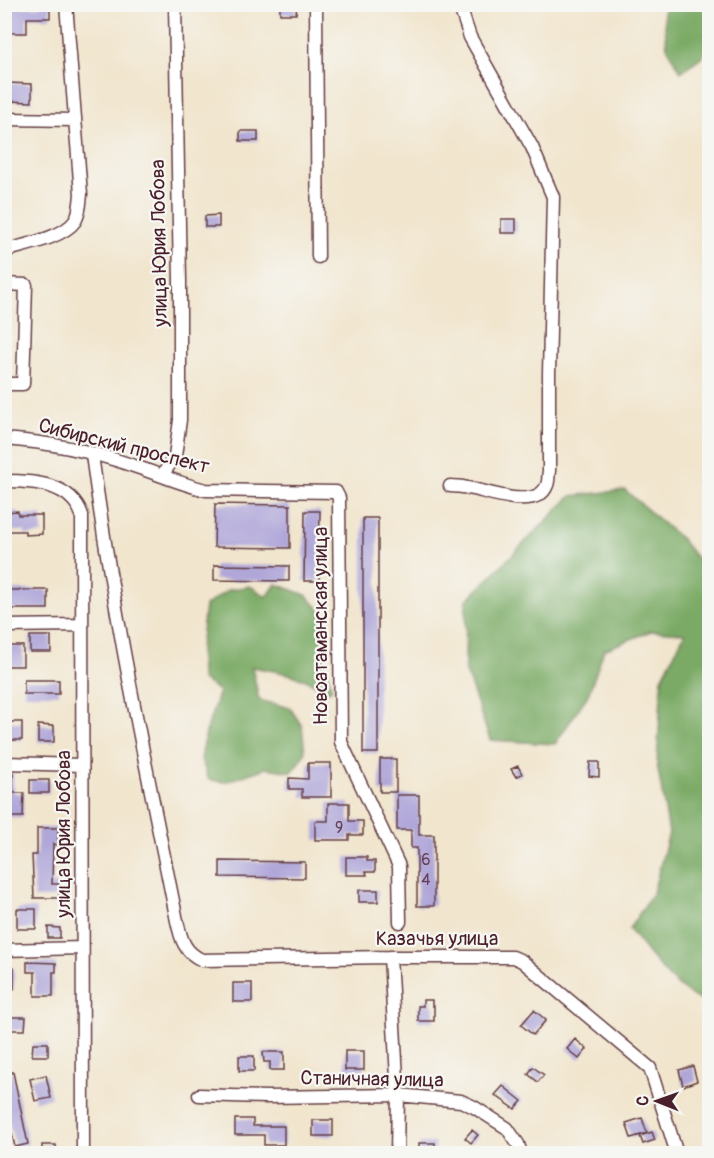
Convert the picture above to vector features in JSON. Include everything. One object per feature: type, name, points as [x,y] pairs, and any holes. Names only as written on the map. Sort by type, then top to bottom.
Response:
[{"type":"street","points":[[4,251],[57,234],[75,221],[80,210],[81,194],[66,4]]},
{"type":"street","name":"улица Юрия Лобова","points":[[162,476],[175,456],[180,420],[175,4]]},
{"type":"street","points":[[316,4],[318,257]]},
{"type":"street","points":[[450,486],[526,499],[540,494],[547,486],[549,471],[553,197],[532,147],[470,37],[459,4]]},
{"type":"street","points":[[4,119],[75,120]]},
{"type":"street","points":[[4,284],[26,285],[23,384],[4,384]]},
{"type":"street","name":"Сибирский проспект","points":[[4,439],[45,444],[123,462],[206,489],[327,491],[336,492],[339,498]]},
{"type":"street","name":"Казачья улица","points":[[92,455],[119,619],[178,929],[185,948],[192,956],[202,960],[513,957],[522,961],[650,1068],[677,1154]]},
{"type":"street","name":"улица Юрия Лобова","points":[[4,481],[33,481],[52,487],[76,502],[82,514],[83,1154]]},
{"type":"street","name":"Новоатаманская улица","points":[[339,498],[341,742],[399,866],[399,922]]},
{"type":"street","points":[[4,626],[82,625]]},
{"type":"street","points":[[4,763],[82,765]]},
{"type":"street","points":[[4,950],[82,948]]},
{"type":"street","points":[[390,957],[398,1095],[397,1154]]},
{"type":"street","name":"Станичная улица","points":[[199,1095],[267,1097],[398,1095],[461,1101],[507,1128],[518,1144],[521,1154]]},
{"type":"green space","points":[[663,5],[708,5],[706,51],[681,72],[667,47]]},
{"type":"green space","points":[[625,490],[681,539],[709,574],[709,1004],[696,998],[674,982],[629,929],[653,893],[669,833],[657,764],[662,678],[685,633],[651,631],[604,650],[588,695],[555,744],[490,740],[465,669],[466,601],[571,496]]},
{"type":"green space","points":[[276,584],[306,595],[322,612],[322,651],[332,689],[325,692],[309,681],[281,672],[252,667],[259,700],[290,708],[302,726],[305,753],[292,772],[266,768],[225,782],[209,780],[201,759],[206,732],[219,691],[201,679],[200,648],[205,606],[228,590],[250,586],[267,597]]},
{"type":"building","points":[[39,4],[50,4],[50,18],[27,18],[27,33],[6,33],[7,7],[39,7]]},
{"type":"building","points":[[280,4],[297,4],[296,14],[280,14]]},
{"type":"building","points":[[8,83],[32,84],[32,102],[8,101]]},
{"type":"building","points":[[240,131],[258,131],[258,141],[240,141]]},
{"type":"building","points":[[219,215],[219,227],[205,227],[205,216]]},
{"type":"building","points":[[501,219],[516,219],[516,233],[501,233]]},
{"type":"building","points":[[215,504],[290,505],[290,548],[214,547]]},
{"type":"building","points":[[18,511],[18,515],[42,515],[42,534],[25,535],[25,531],[4,531],[4,512]]},
{"type":"building","points":[[305,511],[320,511],[319,581],[304,581]]},
{"type":"building","points":[[363,518],[378,518],[378,753],[363,753]]},
{"type":"building","points":[[214,565],[289,566],[289,581],[214,580]]},
{"type":"building","points":[[4,590],[48,590],[48,609],[4,609]]},
{"type":"building","points":[[30,636],[51,636],[51,652],[30,652]]},
{"type":"building","points":[[4,646],[23,646],[23,666],[4,666]]},
{"type":"building","points":[[24,680],[59,680],[59,694],[24,694]]},
{"type":"building","points":[[5,722],[22,722],[22,740],[5,740]]},
{"type":"building","points":[[38,725],[54,726],[54,742],[38,742]]},
{"type":"building","points":[[380,759],[396,759],[396,792],[380,792]]},
{"type":"building","points":[[590,762],[599,762],[599,777],[589,776]]},
{"type":"building","points":[[308,763],[331,763],[331,797],[302,797],[302,789],[289,789],[289,778],[308,779]]},
{"type":"building","points":[[518,766],[522,774],[516,777],[511,769]]},
{"type":"building","points":[[4,773],[13,773],[13,793],[24,793],[23,817],[4,817]]},
{"type":"building","points":[[30,780],[49,780],[49,793],[30,793]]},
{"type":"building","points":[[397,795],[419,795],[419,835],[434,835],[434,906],[417,906],[417,848],[411,848],[411,830],[397,830]]},
{"type":"building","points":[[328,803],[349,803],[349,821],[363,821],[363,835],[349,835],[349,840],[315,840],[315,821],[328,821]]},
{"type":"building","points":[[37,828],[58,828],[58,845],[53,844],[52,884],[59,884],[59,898],[34,898],[32,855],[37,855]]},
{"type":"building","points":[[346,857],[367,857],[367,861],[375,861],[375,872],[366,872],[367,875],[346,875]]},
{"type":"building","points":[[220,861],[305,862],[305,878],[220,877]]},
{"type":"building","points":[[359,890],[378,890],[378,902],[359,902]]},
{"type":"building","points":[[17,909],[36,909],[36,929],[17,929]]},
{"type":"building","points":[[48,927],[60,928],[60,938],[48,938]]},
{"type":"building","points":[[27,962],[56,963],[56,972],[53,972],[53,996],[35,996],[35,972],[27,972]]},
{"type":"building","points":[[4,967],[14,968],[14,989],[4,989]]},
{"type":"building","points":[[233,983],[252,983],[252,1002],[233,1002]]},
{"type":"building","points":[[423,1000],[432,1000],[434,1021],[418,1021],[418,1006],[423,1006]]},
{"type":"building","points":[[534,1010],[546,1020],[533,1035],[521,1025]]},
{"type":"building","points":[[8,1017],[26,1017],[25,1030],[8,1030]]},
{"type":"building","points":[[575,1039],[587,1049],[579,1059],[567,1049]]},
{"type":"building","points":[[33,1043],[48,1043],[48,1056],[32,1056]]},
{"type":"building","points":[[345,1051],[364,1051],[364,1070],[345,1070]]},
{"type":"building","points":[[263,1052],[284,1052],[284,1070],[270,1070],[270,1062],[264,1062]]},
{"type":"building","points":[[239,1056],[254,1056],[254,1071],[239,1071]]},
{"type":"building","points":[[693,1066],[697,1081],[683,1086],[679,1070]]},
{"type":"building","points":[[533,1067],[544,1075],[538,1082],[528,1074]]},
{"type":"building","points":[[13,1072],[28,1144],[15,1147],[4,1100],[4,1074]]},
{"type":"building","points":[[46,1075],[51,1098],[35,1101],[30,1079]]},
{"type":"building","points":[[503,1086],[522,1101],[515,1109],[495,1095]]},
{"type":"building","points":[[642,1118],[647,1133],[631,1138],[626,1123]]},
{"type":"building","points":[[235,1119],[253,1119],[253,1126],[284,1126],[284,1145],[264,1145],[264,1135],[235,1135]]},
{"type":"building","points":[[313,1120],[333,1120],[333,1136],[313,1136]]},
{"type":"building","points":[[472,1130],[478,1135],[471,1143],[465,1138]]},
{"type":"building","points":[[652,1132],[655,1140],[643,1144],[640,1136]]},
{"type":"building","points":[[419,1143],[435,1143],[435,1154],[419,1154]]},
{"type":"building","points":[[710,1144],[710,1154],[700,1154],[698,1148]]},
{"type":"building","points":[[42,1145],[56,1145],[56,1153],[42,1153]]}]
